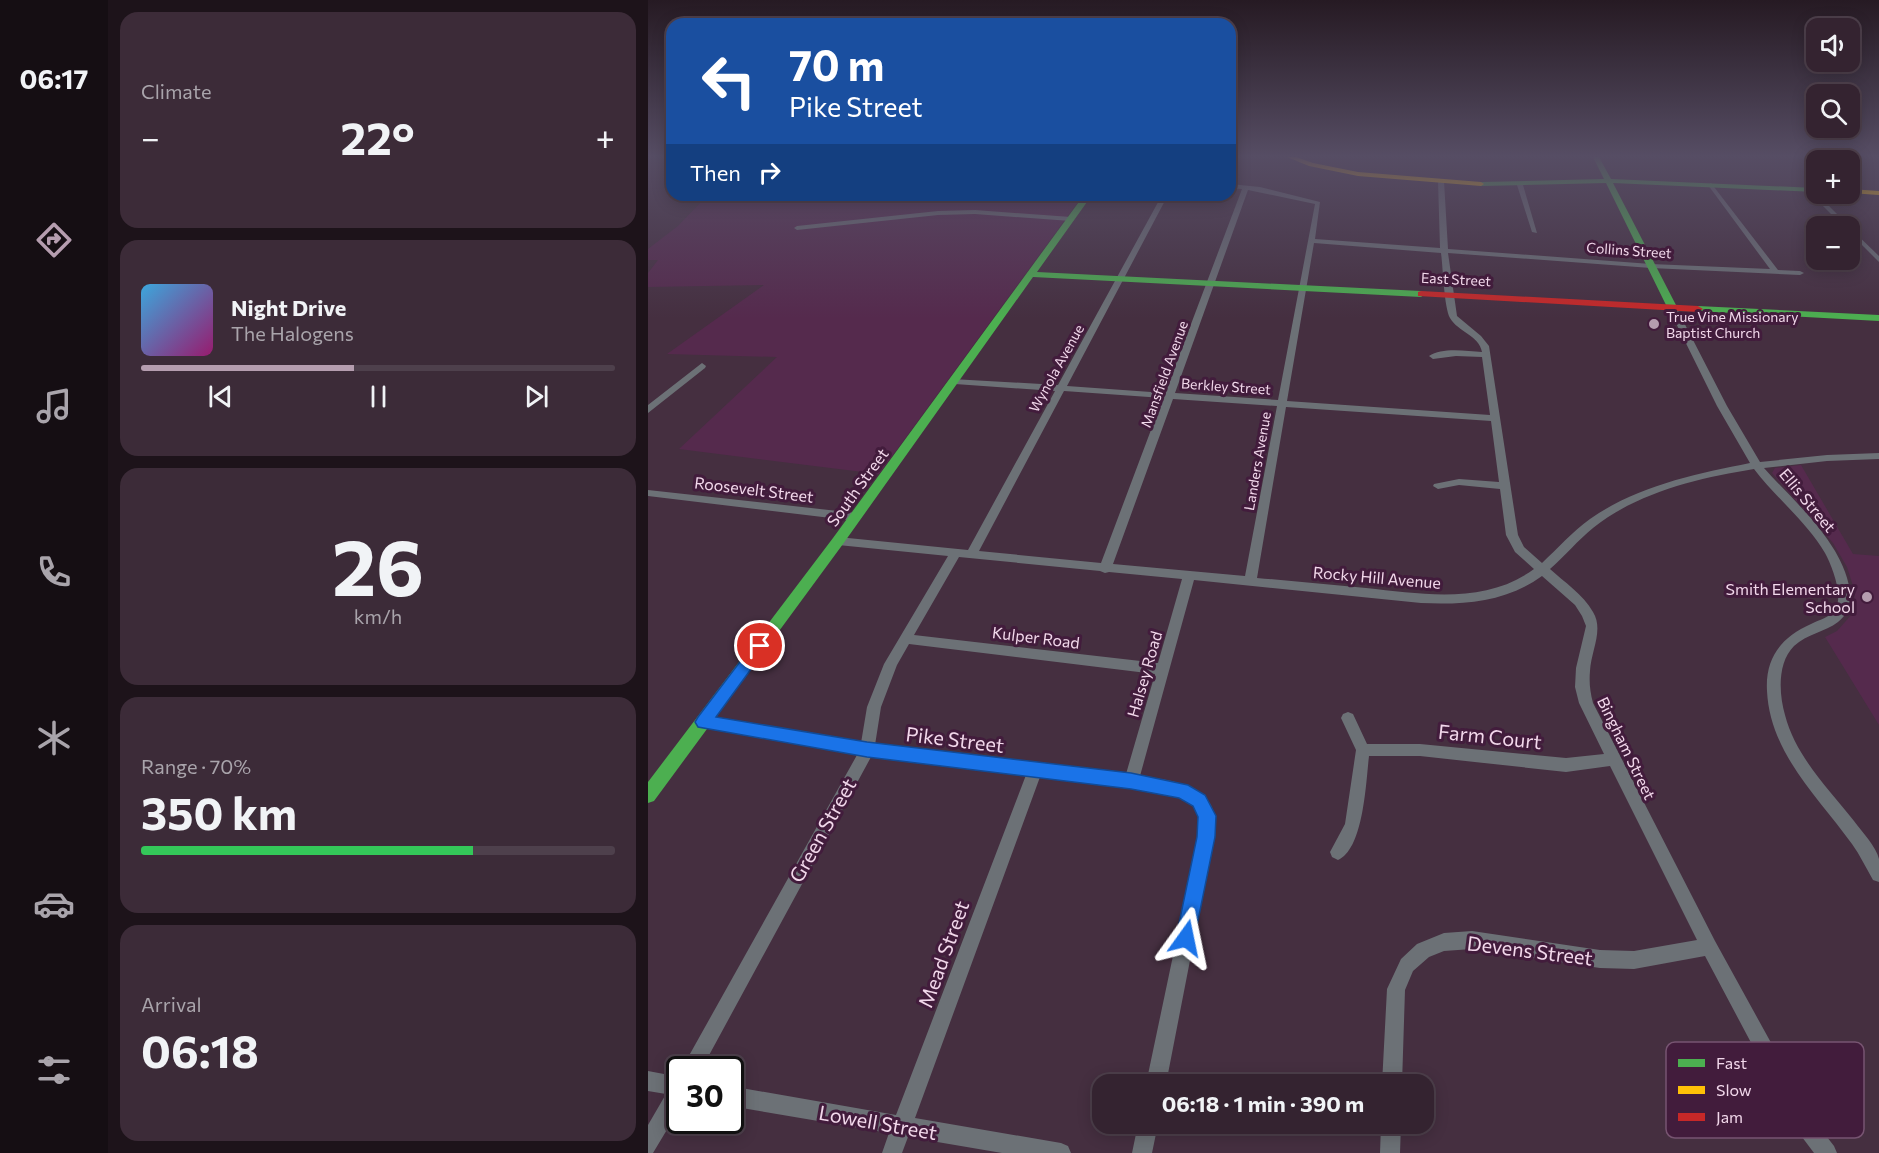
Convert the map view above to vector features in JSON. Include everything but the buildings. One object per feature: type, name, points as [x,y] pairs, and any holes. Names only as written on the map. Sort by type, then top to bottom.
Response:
[{"type":"main road","name":"South Street","points":[[648,795],[653,780],[704,722],[838,542],[1077,211]]},
{"type":"main road","name":"Ellis Street","points":[[1622,211],[1672,307]]},
{"type":"main road","name":"East Street","points":[[1031,274],[1879,318]]},
{"type":"street","name":"Wynola Avenue","points":[[972,555],[1060,387],[1157,211]]},
{"type":"street","name":"Mansfield Avenue","points":[[1105,569],[1237,211]]},
{"type":"street","name":"Landers Avenue","points":[[1250,582],[1317,211]]},
{"type":"street","name":"Bingham Street","points":[[1442,211],[1444,249],[1453,316],[1456,322],[1482,340],[1487,355],[1512,534],[1519,549],[1579,602],[1588,614],[1592,626],[1583,668],[1582,687],[1586,703],[1709,947],[1760,1042]]},
{"type":"street","points":[[1528,211],[1535,232]]},
{"type":"street","points":[[1730,211],[1776,272]]},
{"type":"street","points":[[797,228],[938,213],[975,212],[1071,219]]},
{"type":"street","points":[[1860,240],[1879,260]]},
{"type":"street","name":"Collins Street","points":[[1312,241],[1651,266],[1800,273]]},
{"type":"street","name":"Ellis Street","points":[[1672,307],[1756,465],[1812,527],[1830,552],[1841,577],[1845,601],[1838,617],[1796,637],[1782,651],[1775,669],[1774,694],[1782,726],[1794,754],[1807,775],[1860,841],[1879,874]]},
{"type":"street","points":[[1432,356],[1456,353],[1487,355]]},
{"type":"street","points":[[648,410],[702,366]]},
{"type":"street","name":"Berkley Street","points":[[955,381],[1495,418]]},
{"type":"street","points":[[648,399],[660,400]]},
{"type":"street","name":"Rocky Hill Avenue","points":[[838,542],[1448,600],[1473,598],[1502,591],[1524,582],[1589,525],[1639,496],[1697,477],[1756,465],[1825,456],[1879,456]]},
{"type":"street","points":[[1438,486],[1459,482],[1504,486]]},
{"type":"street","name":"Roosevelt Street","points":[[648,493],[856,517]]},
{"type":"street","name":"Green Street","points":[[698,1056],[867,750],[874,707],[891,664],[955,554]]},
{"type":"street","name":"Halsey Road","points":[[1131,781],[1189,577]]},
{"type":"street","name":"Kulper Road","points":[[906,639],[1162,669]]},
{"type":"street","points":[[1338,852],[1353,826],[1363,750],[1348,718]]},
{"type":"street","name":"Pike Street","points":[[704,722],[867,750],[1131,781],[1182,790],[1199,801],[1207,816],[1206,837],[1158,1074]]},
{"type":"street","name":"Farm Court","points":[[1363,750],[1420,750],[1566,765],[1613,759]]},
{"type":"street","name":"Mead Street","points":[[892,1153],[1035,770]]},
{"type":"street","name":"Devens Street","points":[[1392,1074],[1396,989],[1407,965],[1423,950],[1444,942],[1472,940],[1600,959],[1634,960],[1709,947]]},
{"type":"street","points":[[648,1081],[666,1085]]},
{"type":"street","name":"Lowell Street","points":[[744,1098],[1061,1153]]},
{"type":"street","points":[[648,1145],[666,1113]]},
{"type":"street","points":[[1142,1153],[1146,1134]]},
{"type":"street","points":[[1390,1153],[1391,1134]]},
{"type":"street","name":"Bingham Street","points":[[1815,1138],[1827,1153]]},
{"type":"shaded area","points":[[693,211],[1071,211],[879,474],[679,449],[777,357],[667,354],[764,285],[648,287],[648,273],[658,260],[648,260],[648,249],[678,226]]},
{"type":"shaded area","name":"Smith Elementary School","points":[[1801,465],[1853,554],[1879,556],[1879,725],[1825,637],[1837,631],[1853,613],[1855,592],[1847,567],[1833,543],[1772,473],[1775,468]]},
{"type":"traffic: fast","points":[[648,795],[838,541],[1077,211]]},
{"type":"traffic: fast","points":[[1623,211],[1672,307]]},
{"type":"traffic: fast","points":[[1031,274],[1421,294]]},
{"type":"traffic: fast","points":[[1698,309],[1879,318]]},
{"type":"traffic: jam","points":[[1421,294],[1698,309]]},
{"type":"place","name":"True Vine Missionary Baptist Church","points":[[1654,324]]},
{"type":"place","name":"Smith Elementary School","points":[[1867,597]]},
{"type":"route","points":[[760,646],[704,722],[867,750],[1131,781],[1182,790],[1199,801],[1207,816],[1206,837],[1186,938]]}]
